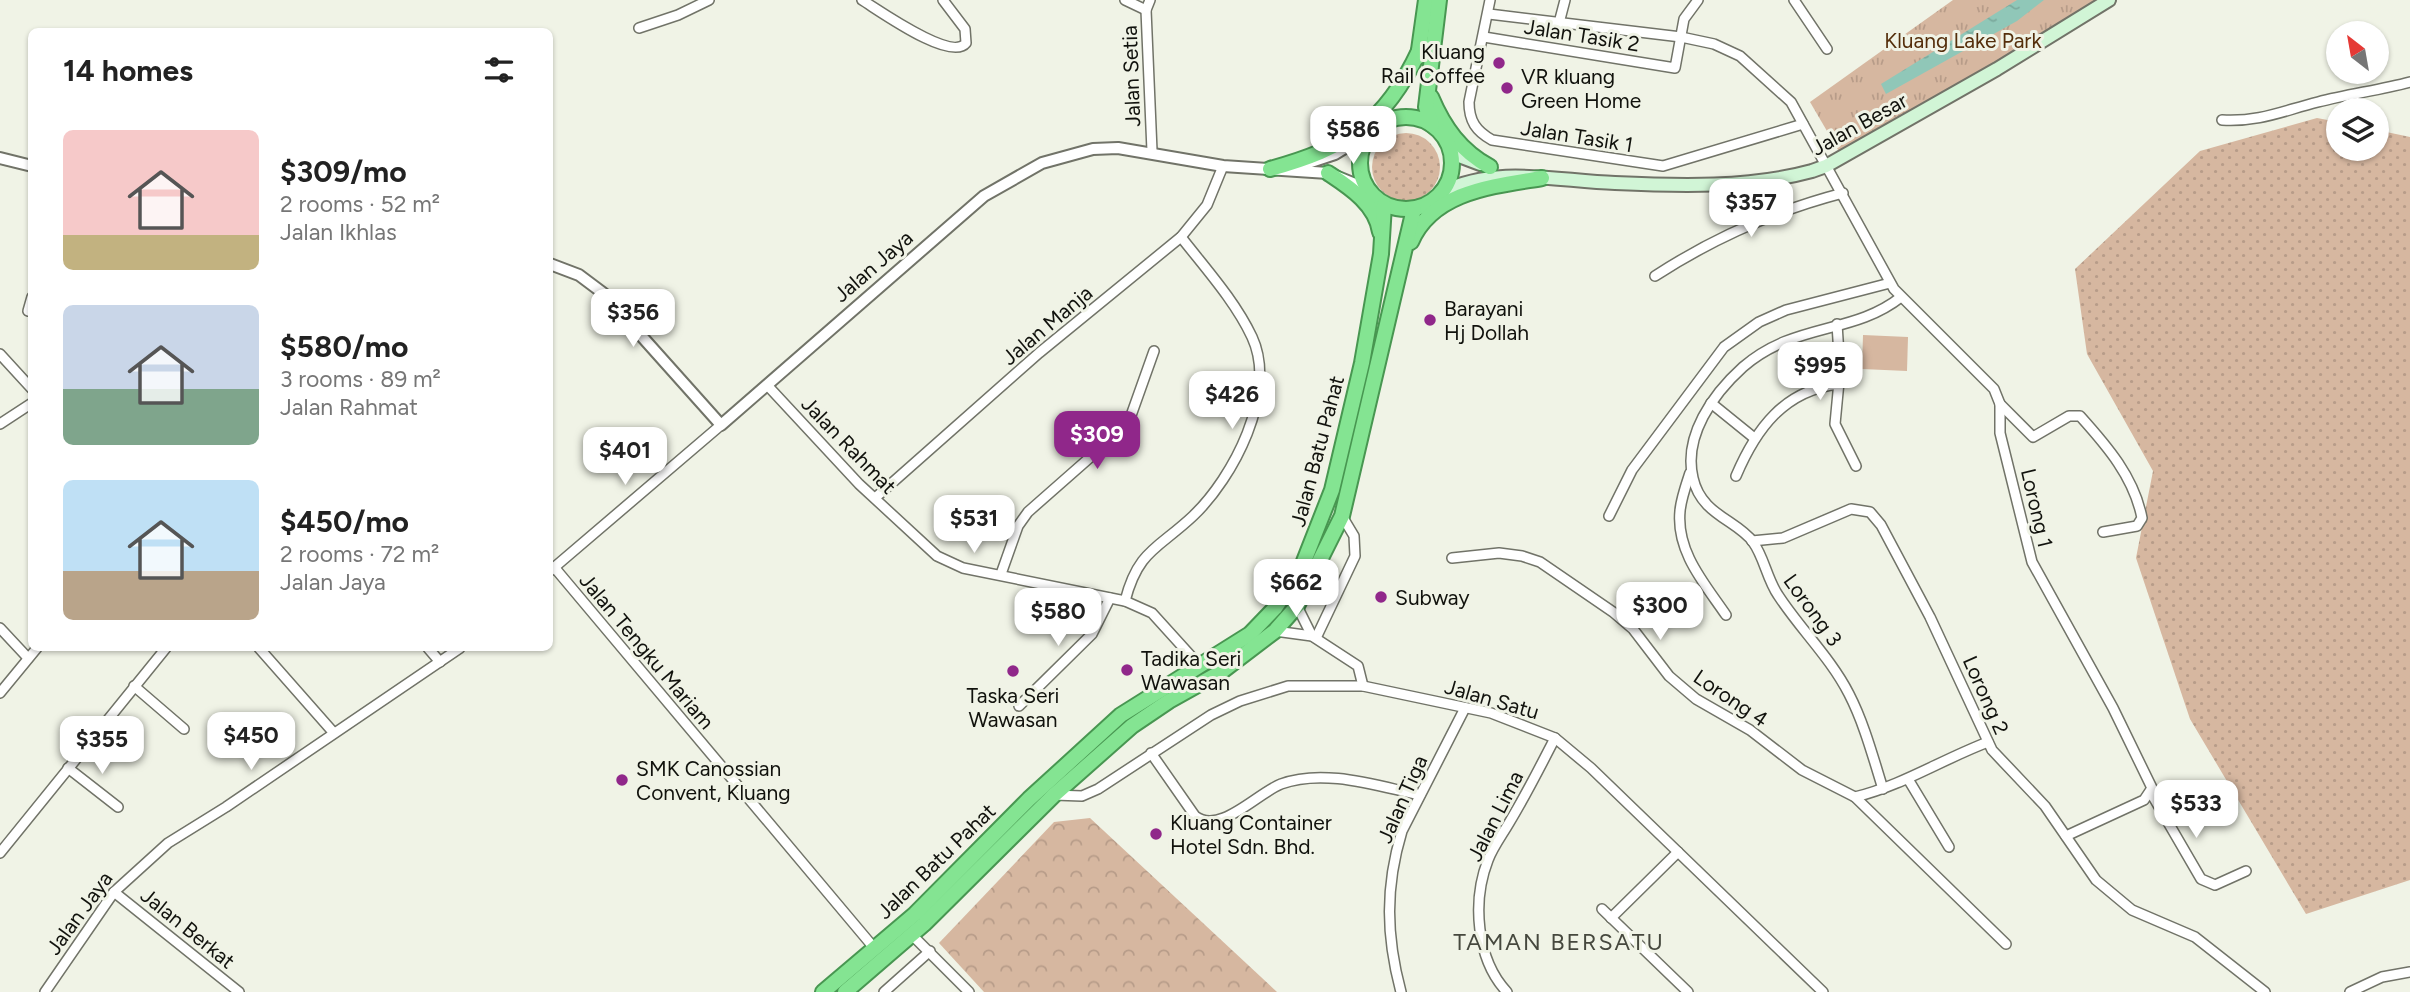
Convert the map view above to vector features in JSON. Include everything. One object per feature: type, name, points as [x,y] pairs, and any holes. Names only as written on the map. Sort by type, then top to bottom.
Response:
[{"type":"highway","points":[[1426,0],[1412,86],[1384,122],[1371,132],[1363,145],[1359,160],[1360,175],[1367,189],[1384,205],[1399,209],[1414,209],[1434,200],[1442,192],[1452,167],[1447,142],[1432,125],[1426,107],[1439,0]]},
{"type":"highway","points":[[1270,169],[1316,156],[1338,146],[1363,128],[1385,108],[1404,84],[1419,51]]},
{"type":"highway","points":[[1428,89],[1439,117],[1461,147],[1490,167]]},
{"type":"highway","points":[[1384,122],[1408,117],[1432,125]]},
{"type":"highway","points":[[1328,173],[1354,190],[1374,214],[1379,227],[1381,254]]},
{"type":"highway","points":[[1399,270],[1416,232],[1425,219],[1449,201],[1486,188],[1542,178]]},
{"type":"highway","name":"Jalan Batu Pahat","points":[[823,992],[875,949],[1121,715],[1250,634],[1275,608],[1301,569],[1318,532],[1332,490],[1362,363],[1381,254],[1384,205]]},
{"type":"highway","name":"Jalan Batu Pahat","points":[[845,992],[912,935],[1054,795],[1132,726],[1169,701],[1221,672],[1275,631],[1297,606],[1342,516],[1414,209]]},
{"type":"main road","name":"Jalan Besar","points":[[1442,192],[1478,178],[1514,175],[1616,183],[1715,183],[1802,174],[1826,166],[1997,69],[2109,0]]},
{"type":"main road","name":"Jalan Besar","points":[[1451,153],[1514,175]]},
{"type":"street","points":[[639,28],[678,15],[709,0]]},
{"type":"street","points":[[862,0],[918,34],[958,50],[966,43],[965,29],[943,0]]},
{"type":"street","points":[[1125,0],[1146,10]]},
{"type":"street","name":"Jalan Setia","points":[[1150,0],[1146,10],[1152,151]]},
{"type":"street","name":"Jalan Tasik 1","points":[[1490,0],[1469,102],[1469,115],[1474,126],[1492,140],[1663,166],[1803,124]]},
{"type":"street","points":[[1559,23],[1565,0]]},
{"type":"street","points":[[1681,37],[1684,19],[1698,0]]},
{"type":"street","points":[[1794,0],[1827,49]]},
{"type":"street","name":"Lorong 1","points":[[1489,14],[1681,37],[1714,44],[1740,55],[1782,92],[1843,194],[1890,283],[1901,297],[1983,376],[2000,404],[2000,433],[2032,562],[2113,708],[2147,776],[2151,793],[2202,879],[2215,885],[2246,871]]},
{"type":"street","name":"Jalan Tasik 2","points":[[1484,37],[1675,68],[1681,37]]},
{"type":"street","points":[[2222,120],[2250,121],[2270,118],[2316,102],[2410,82]]},
{"type":"street","name":"Jalan Jaya","points":[[1286,169],[1335,154],[1371,132]]},
{"type":"street","name":"Jalan Jaya","points":[[553,568],[954,221],[1008,181],[1042,163],[1093,149],[1152,151],[1223,166],[1328,173],[1367,189]]},
{"type":"street","points":[[0,158],[28,165]]},
{"type":"street","name":"Jalan Manja","points":[[875,498],[1039,353],[1181,237],[1207,205],[1223,166]]},
{"type":"street","points":[[1655,276],[1727,233],[1786,208],[1843,194]]},
{"type":"street","points":[[1125,601],[1137,565],[1200,508],[1223,480],[1245,439],[1258,398],[1260,367],[1254,340],[1241,316],[1181,237]]},
{"type":"street","points":[[553,265],[579,275],[603,293],[721,425]]},
{"type":"street","points":[[1609,516],[1632,470],[1724,347],[1759,322],[1786,310],[1890,283]]},
{"type":"street","points":[[1726,615],[1689,560],[1681,532],[1680,511],[1699,426],[1711,402],[1744,366],[1777,344],[1798,335],[1873,315],[1901,297]]},
{"type":"street","points":[[1837,324],[1839,384],[1835,424],[1856,466]]},
{"type":"street","points":[[1001,574],[1018,526],[1028,512],[1128,424],[1154,351]]},
{"type":"street","points":[[0,354],[28,385]]},
{"type":"street","points":[[1735,476],[1754,437],[1799,395],[1839,384]]},
{"type":"street","name":"Jalan Rahmat","points":[[767,385],[875,498],[937,556],[963,568],[1125,601],[1152,614],[1200,666]]},
{"type":"street","points":[[1711,402],[1754,437]]},
{"type":"street","points":[[2000,404],[2034,437],[2068,416],[2080,416],[2109,447],[2138,497],[2142,518],[2137,526],[2103,532]]},
{"type":"street","points":[[0,424],[28,406]]},
{"type":"street","name":"Lorong 3","points":[[1691,469],[1693,482],[1709,507],[1752,541],[1775,591],[1823,653],[1849,694],[1883,789]]},
{"type":"street","name":"Lorong 2","points":[[1752,541],[1783,538],[1852,509],[1870,512],[1881,525],[1930,617],[1997,757],[2045,806],[2106,891],[2132,910],[2195,937],[2265,992]]},
{"type":"street","points":[[1314,637],[1355,556],[1354,536],[1342,516]]},
{"type":"street","name":"Lorong 4","points":[[1452,558],[1499,553],[1540,562],[1624,620],[1669,676],[1696,699],[1750,730],[1802,770],[1855,797],[2006,944]]},
{"type":"street","name":"Jalan Tengku Mariam","points":[[553,570],[875,949]]},
{"type":"street","points":[[1019,706],[1093,634],[1110,598]]},
{"type":"street","points":[[1297,606],[1314,637]]},
{"type":"street","points":[[0,628],[28,658]]},
{"type":"street","points":[[1275,631],[1314,637],[1358,666],[1362,673],[1363,686]]},
{"type":"street","points":[[0,693],[34,651]]},
{"type":"street","points":[[0,853],[163,651]]},
{"type":"street","points":[[262,651],[333,732]]},
{"type":"street","points":[[431,651],[440,662]]},
{"type":"street","name":"Jalan Jaya","points":[[45,992],[114,892],[167,843],[456,651]]},
{"type":"street","points":[[134,686],[184,729]]},
{"type":"street","name":"Jalan Satu","points":[[1054,795],[1082,796],[1105,785],[1211,715],[1265,692],[1288,686],[1363,686],[1512,720],[1555,738],[1823,992]]},
{"type":"street","name":"Jalan Tiga","points":[[1401,992],[1389,945],[1388,895],[1402,831],[1465,708]]},
{"type":"street","name":"Jalan Lima","points":[[1507,992],[1492,970],[1483,945],[1479,915],[1483,879],[1493,850],[1555,738]]},
{"type":"street","points":[[1855,797],[1908,779],[1950,756],[1988,742]]},
{"type":"street","points":[[1151,753],[1195,816],[1204,823],[1215,822],[1263,793],[1296,780],[1334,779],[1420,795]]},
{"type":"street","points":[[68,768],[118,807]]},
{"type":"street","points":[[1908,779],[1949,847]]},
{"type":"street","points":[[2066,836],[2144,800],[2151,793]]},
{"type":"street","points":[[1611,918],[1678,852]]},
{"type":"street","name":"Jalan Berkat","points":[[114,892],[239,992]]},
{"type":"street","points":[[1602,909],[1688,992]]},
{"type":"street","points":[[912,935],[969,992]]},
{"type":"street","points":[[884,992],[930,951]]},
{"type":"street","points":[[2350,992],[2382,977],[2410,972]]},
{"type":"green space","name":"Kluang Lake Park","points":[[1953,0],[2103,0],[1841,155],[1810,102]]},
{"type":"green space","points":[[2317,118],[2326,120],[2326,161],[2389,161],[2389,133],[2410,137],[2410,880],[2306,914],[2190,719],[2136,558],[2153,471],[2087,354],[2075,269],[2200,151]]},
{"type":"green space","points":[[1399,133],[1413,133],[1425,138],[1435,148],[1440,167],[1435,186],[1425,196],[1413,201],[1399,201],[1387,196],[1377,186],[1372,174],[1372,160],[1377,148],[1387,138]]},
{"type":"green space","points":[[1863,335],[1908,337],[1907,371],[1862,369]]},
{"type":"green space","points":[[1090,818],[1277,992],[984,992],[939,943],[1054,822]]},
{"type":"water","points":[[2017,0],[2044,0],[2017,21],[1886,94],[1881,84]]},
{"type":"place","name":"Kluang Rail Coffee","points":[[1499,63]]},
{"type":"place","name":"VR kluang Green Home","points":[[1507,88]]},
{"type":"place","name":"Barayani Hj Dollah","points":[[1430,320]]},
{"type":"place","name":"Subway","points":[[1381,597]]},
{"type":"place","name":"Tadika Seri Wawasan","points":[[1127,670]]},
{"type":"place","name":"Taska Seri Wawasan","points":[[1013,671]]},
{"type":"place","name":"SMK Canossian Convent, Kluang","points":[[622,780]]},
{"type":"place","name":"Kluang Container Hotel Sdn. Bhd.","points":[[1156,834]]},
{"type":"district","name":"TAMAN BERSATU","points":[[1559,942]]}]
